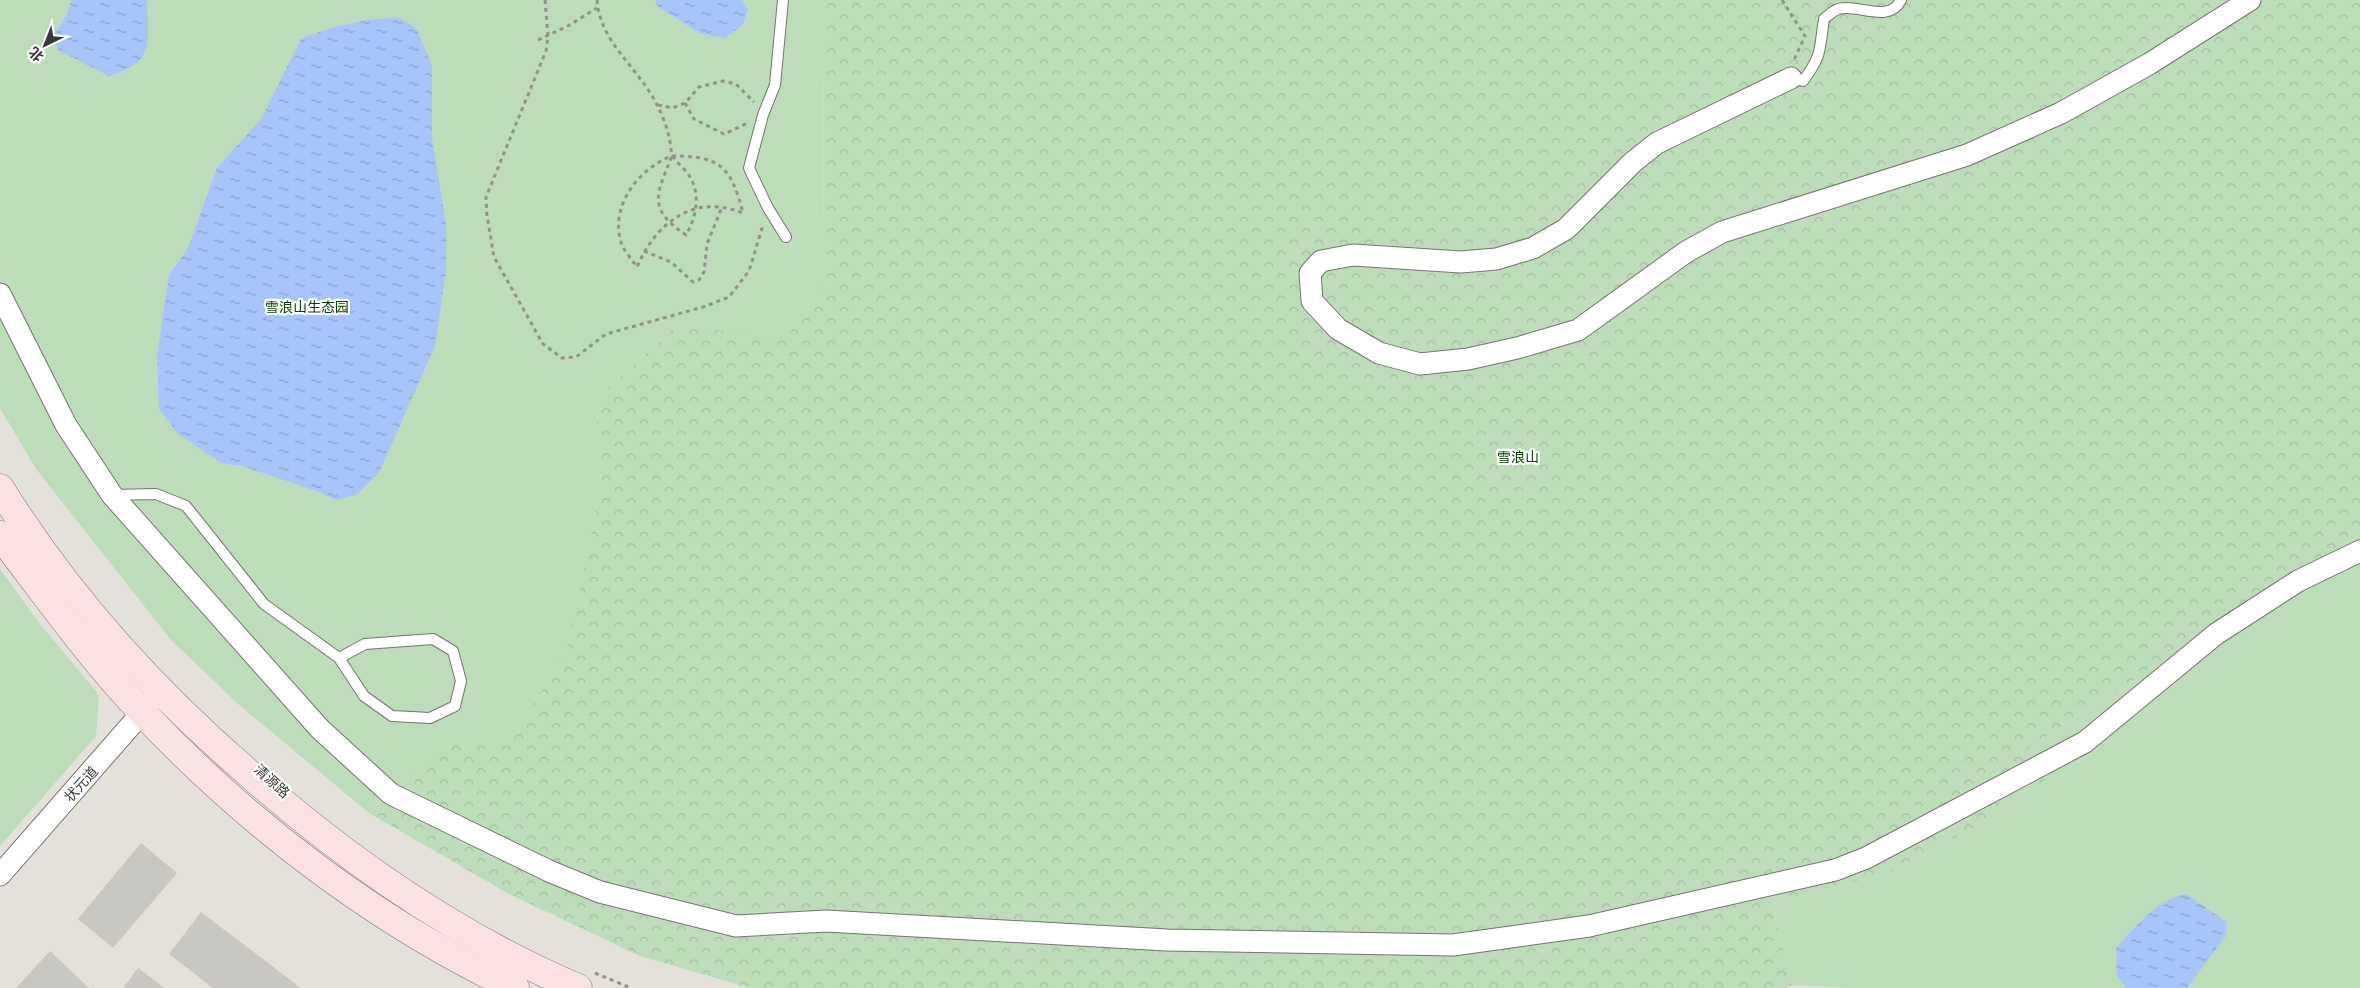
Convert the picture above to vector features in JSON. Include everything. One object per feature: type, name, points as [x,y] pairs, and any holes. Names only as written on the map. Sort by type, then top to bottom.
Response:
[{"type":"street","points":[[1792,71],[1657,142],[1633,162],[1566,229],[1533,248],[1496,259],[1461,262],[1353,255],[1321,261],[1310,273],[1312,300],[1338,329],[1346,334],[1379,353],[1420,364],[1468,359],[1517,348],[1578,330],[1686,252],[1722,232],[1967,155],[2069,109],[2149,64],[2250,0]]},
{"type":"street","points":[[0,294],[66,424],[112,495],[320,729],[392,794],[549,871],[600,892],[736,926],[826,921],[1167,940],[1454,945],[1588,926],[1835,870],[1866,858],[2085,742],[2216,634],[2298,581],[2360,551]]},
{"type":"street","name":"清源路","points":[[0,488],[19,518],[81,603],[160,692],[200,732],[294,813],[400,892],[473,938],[582,979]]},
{"type":"street","points":[[0,534],[68,624],[142,713],[213,782],[305,859],[390,919],[468,966],[515,988]]},
{"type":"street","name":"状元道","points":[[0,874],[160,692]]},
{"type":"lane","points":[[783,0],[775,85],[763,116],[749,168],[768,208],[786,237]]},
{"type":"lane","points":[[1792,71],[1803,81],[1816,64],[1822,48],[1824,18],[1834,11],[1845,8],[1885,13],[1899,4],[1901,0]]},
{"type":"lane","points":[[112,495],[156,494],[186,506],[264,604],[338,658],[364,696],[392,716],[430,718],[455,706],[461,681],[453,652],[433,640],[365,644],[338,658]]},
{"type":"path","points":[[545,0],[548,36],[546,51],[486,197],[487,216],[494,257],[543,344],[562,358],[576,357],[606,334],[703,307],[729,297],[749,271],[768,208]]},
{"type":"path","points":[[597,0],[597,8],[610,42],[639,74],[657,105],[669,136],[672,156],[658,191],[658,206],[669,223],[686,235],[694,222],[696,208],[695,189],[690,177],[672,156]]},
{"type":"path","points":[[1782,0],[1805,36],[1792,71]]},
{"type":"path","points":[[538,40],[568,26],[597,8]]},
{"type":"path","points":[[657,105],[673,108],[685,103],[699,87],[723,81],[736,84],[750,96],[763,116],[724,134],[694,119],[685,103]]},
{"type":"path","points":[[672,156],[698,156],[720,166],[736,184],[743,213],[722,207],[696,208],[680,214],[654,235],[644,251],[637,268],[622,244],[619,220],[625,196],[641,174],[661,160],[672,156]]},
{"type":"path","points":[[644,251],[670,262],[692,282],[699,280],[704,272],[707,244],[722,207]]},
{"type":"path","points":[[582,979],[632,988]]},
{"type":"green space","name":"雪浪山生态园","points":[[0,0],[823,0],[824,285],[785,339],[677,325],[602,393],[596,411],[601,487],[568,646],[514,737],[443,744],[405,775],[369,813],[238,704],[171,640],[36,469],[0,408]]},
{"type":"green space","name":"雪浪山","points":[[823,0],[2360,0],[2360,535],[2315,562],[2030,747],[2057,773],[1966,832],[1889,873],[1773,904],[1792,985],[1786,988],[750,988],[640,956],[509,894],[369,813],[405,775],[443,744],[514,737],[567,646],[601,487],[596,411],[602,393],[677,325],[824,285]]},
{"type":"green space","points":[[2360,535],[2360,988],[1850,988],[1792,985],[1773,904],[1889,873],[1966,832],[2057,773],[2030,747],[2315,562]]},
{"type":"green space","points":[[0,569],[39,623],[99,695],[96,736],[0,846]]},
{"type":"water","points":[[71,0],[147,0],[148,39],[142,57],[124,71],[109,76],[58,50],[53,37],[67,14]]},
{"type":"water","points":[[655,0],[742,0],[748,9],[743,25],[725,38],[701,34],[657,6]]},
{"type":"water","points":[[399,18],[416,28],[432,65],[432,138],[446,223],[446,271],[435,346],[379,473],[356,495],[336,500],[319,492],[242,466],[221,463],[178,434],[159,409],[157,355],[169,276],[189,246],[217,168],[261,119],[301,39],[349,24]]},
{"type":"water","points":[[2186,894],[2227,922],[2226,936],[2187,988],[2127,988],[2117,976],[2116,948],[2139,923],[2166,901]]},
{"type":"building","points":[[141,843],[177,873],[113,948],[78,919]]},
{"type":"building","points":[[201,912],[301,988],[213,988],[169,954]]},
{"type":"building","points":[[50,951],[89,988],[16,988]]},
{"type":"building","points":[[138,968],[165,988],[123,988]]}]
